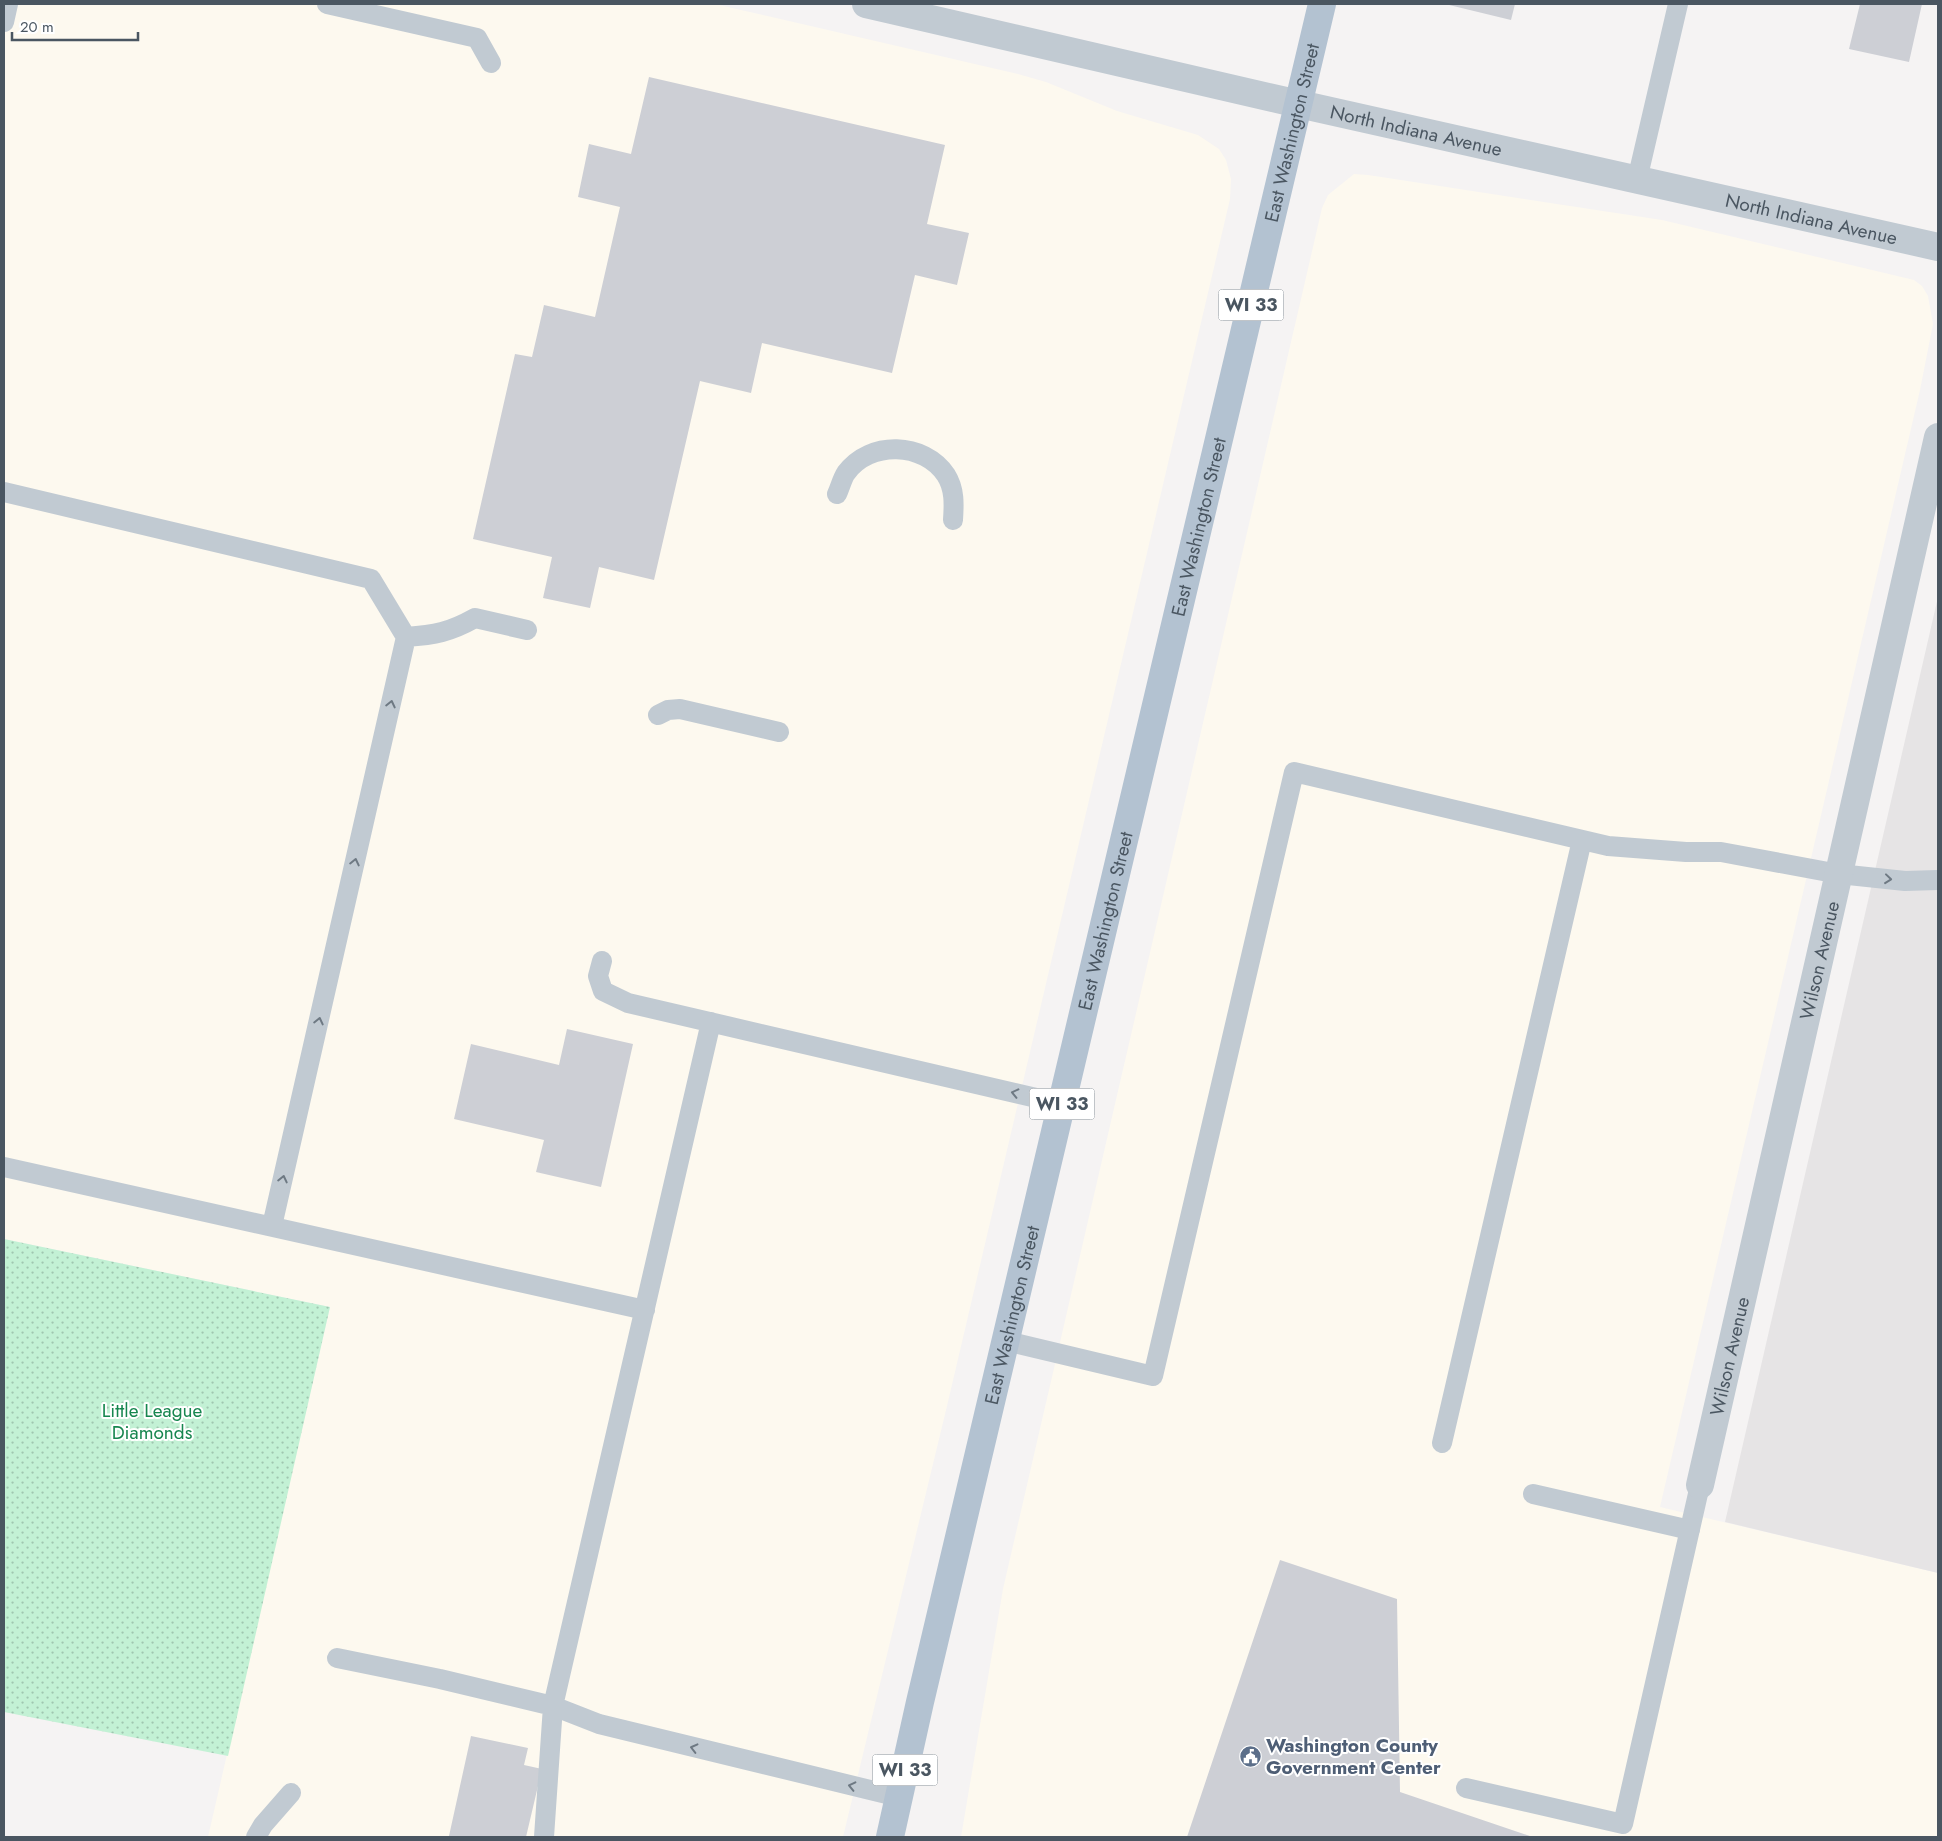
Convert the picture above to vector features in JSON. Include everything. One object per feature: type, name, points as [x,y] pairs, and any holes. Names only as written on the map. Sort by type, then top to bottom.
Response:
[{"type":"main road","name":"East Washington Street","points":[[890,1837],[1322,4]]},
{"type":"street","name":"North Indiana Avenue","points":[[866,4],[930,11],[1299,104],[1938,247]]},
{"type":"street","name":"Wilson Avenue","points":[[1700,1485],[1938,437]]},
{"type":"lane","points":[[4,22],[8,4]]},
{"type":"lane","points":[[327,4],[477,38],[491,63]]},
{"type":"lane","points":[[1637,180],[1678,4]]},
{"type":"lane","points":[[837,494],[846,473],[864,457],[885,449],[909,449],[930,459],[946,476],[954,497],[953,520]]},
{"type":"lane","points":[[4,492],[371,579],[406,637],[272,1226]]},
{"type":"lane","points":[[406,637],[434,635],[458,627],[475,618],[527,630]]},
{"type":"lane","points":[[658,715],[668,710],[680,709],[779,732]]},
{"type":"lane","points":[[1006,1341],[1153,1376],[1294,772],[1608,846],[1686,852],[1721,852],[1839,874],[1905,881],[1938,880]]},
{"type":"lane","points":[[1442,1443],[1582,840]]},
{"type":"lane","points":[[602,961],[598,976],[603,991],[628,1003],[1062,1104]]},
{"type":"lane","points":[[544,1837],[553,1706],[711,1022]]},
{"type":"lane","points":[[4,1167],[645,1310]]},
{"type":"lane","points":[[1466,1788],[1623,1824],[1700,1485]]},
{"type":"lane","points":[[1533,1494],[1690,1530]]},
{"type":"lane","points":[[337,1658],[440,1679],[553,1706],[599,1724],[899,1797]]},
{"type":"lane","points":[[256,1837],[263,1825],[291,1793]]},
{"type":"shaded area","points":[[4,4],[715,4],[1046,82],[1117,111],[1198,135],[1219,149],[1226,160],[1231,179],[1230,199],[947,1406],[843,1837],[208,1837],[330,1307],[4,1239]]},
{"type":"shaded area","points":[[1354,174],[1662,220],[1914,280],[1922,286],[1928,296],[1933,324],[1920,390],[1660,1507],[1938,1573],[1938,1837],[961,1837],[1003,1589],[1322,208],[1328,195]]},
{"type":"shaded area","points":[[1938,597],[1938,1573],[1725,1522]]},
{"type":"green space","name":"Little League Diamonds","points":[[4,1239],[330,1307],[228,1756],[4,1712]]},
{"type":"building","points":[[1445,4],[1515,4],[1511,20]]},
{"type":"building","points":[[1860,4],[1922,4],[1909,62],[1849,49]]},
{"type":"building","points":[[649,77],[945,145],[927,224],[969,233],[957,285],[915,275],[892,373],[762,343],[751,393],[700,381],[654,580],[599,567],[590,608],[543,598],[552,557],[473,539],[515,354],[532,357],[544,305],[595,317],[620,207],[578,197],[589,144],[631,154]]},
{"type":"building","points":[[567,1029],[633,1044],[601,1187],[536,1172],[544,1140],[454,1119],[471,1044],[559,1065]]},
{"type":"building","points":[[1280,1560],[1397,1599],[1400,1792],[1533,1837],[1187,1837]]},
{"type":"building","points":[[471,1736],[528,1748],[524,1765],[542,1769],[526,1837],[449,1836]]},
{"type":"place","name":"Washington County Government Center","points":[[1250,1756]]}]
